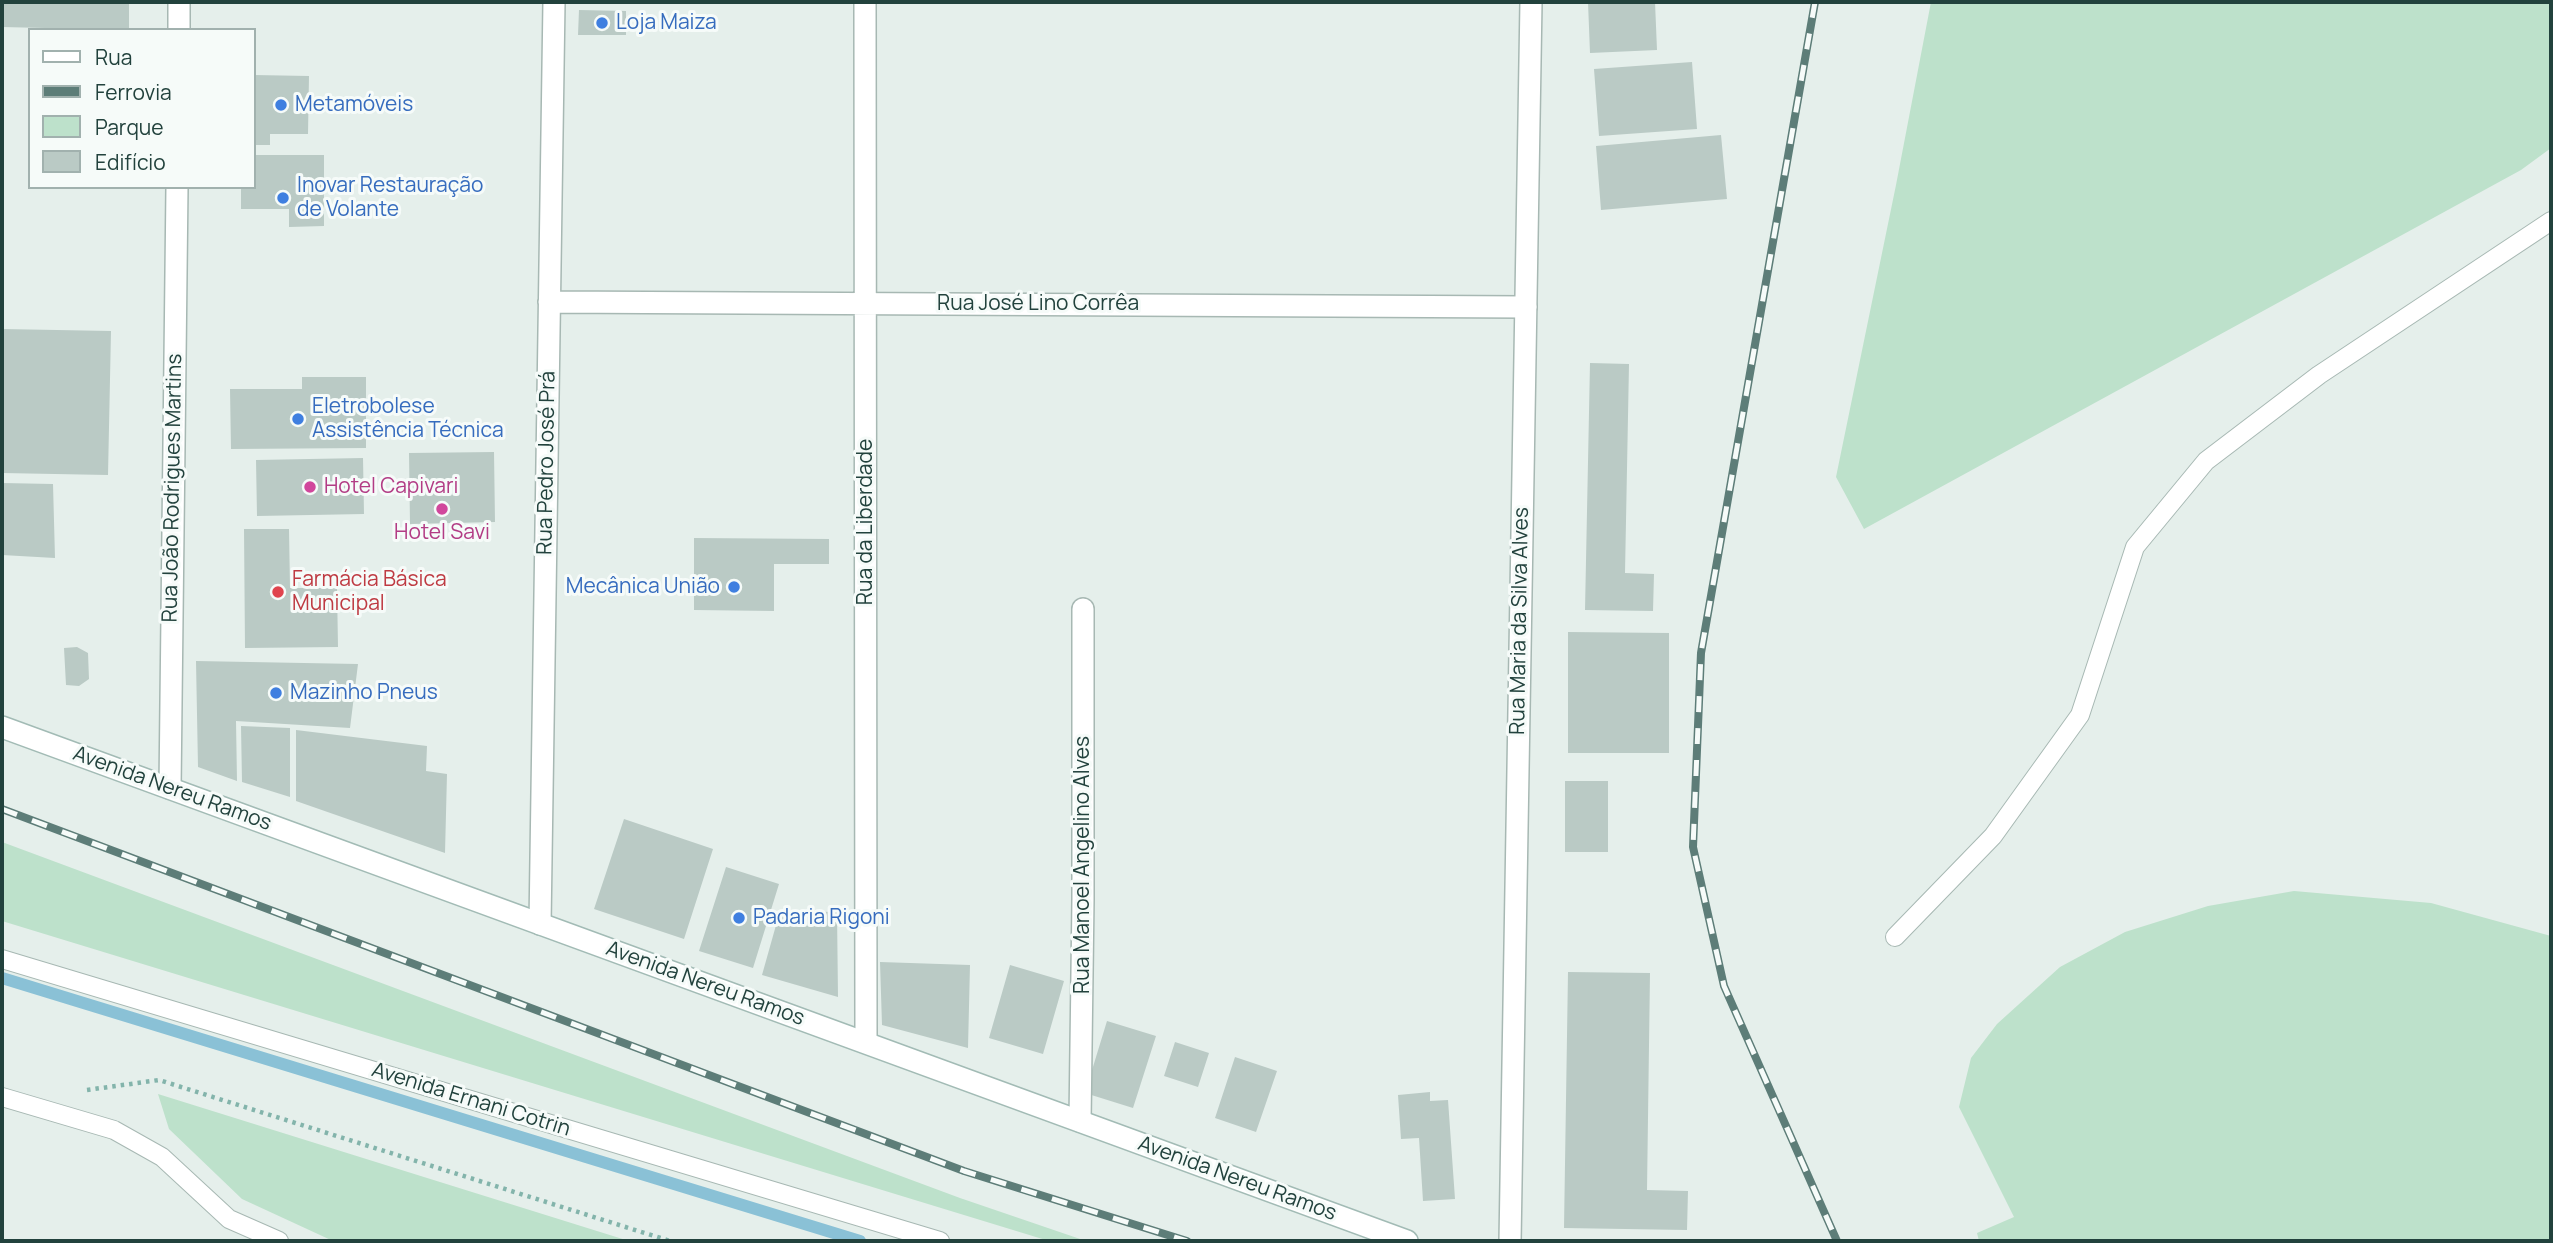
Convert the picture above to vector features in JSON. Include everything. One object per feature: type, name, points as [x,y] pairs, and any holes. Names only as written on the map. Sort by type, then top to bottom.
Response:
[{"type":"street","points":[[179,2],[179,28]]},
{"type":"street","name":"Rua Pedro José Prá","points":[[540,924],[554,2]]},
{"type":"street","name":"Rua da Liberdade","points":[[865,2],[866,1042]]},
{"type":"street","name":"Rua Maria da Silva Alves","points":[[1510,1241],[1531,2]]},
{"type":"street","name":"Rua João Rodrigues Martins","points":[[170,788],[177,189]]},
{"type":"street","name":"Rua José Lino Corrêa","points":[[550,302],[1526,307]]},
{"type":"street","name":"Rua Manoel Angelino Alves","points":[[1080,1121],[1083,609]]},
{"type":"street","name":"Avenida Nereu Ramos","points":[[2,727],[1407,1241]]},
{"type":"lane","points":[[1895,937],[1993,836],[2080,715],[2135,547],[2206,461],[2319,375],[2551,221]]},
{"type":"lane","name":"Avenida Ernani Cotrin","points":[[2,959],[940,1241]]},
{"type":"lane","points":[[2,1097],[114,1130],[162,1157],[229,1219],[279,1241]]},
{"type":"path","points":[[78,1091],[159,1080],[670,1241]]},
{"type":"green space","points":[[1931,2],[2551,2],[2551,148],[2521,170],[1864,529],[1836,477]]},
{"type":"green space","points":[[2,842],[960,1198],[1086,1241],[1049,1241],[2,921]]},
{"type":"green space","points":[[2294,891],[2431,903],[2551,936],[2551,1241],[1979,1241],[1977,1233],[2014,1217],[1959,1107],[1971,1058],[1997,1024],[2060,967],[2125,932],[2208,906]]},
{"type":"green space","points":[[158,1094],[629,1241],[333,1241],[242,1199],[169,1129]]},
{"type":"building","points":[[2,2],[129,2],[129,28],[2,27]]},
{"type":"building","points":[[1588,2],[1655,2],[1657,50],[1590,53]]},
{"type":"building","name":"Loja Maiza","points":[[579,10],[626,11],[626,35],[578,35]]},
{"type":"building","points":[[1692,62],[1697,129],[1599,136],[1594,69]]},
{"type":"building","name":"Metamóveis","points":[[256,75],[309,76],[308,134],[270,134],[270,145],[256,145]]},
{"type":"building","points":[[1721,135],[1727,199],[1601,210],[1596,146]]},
{"type":"building","name":"Inovar Restauração de Volante","points":[[256,155],[324,155],[324,226],[289,227],[289,209],[241,209],[241,189],[256,189]]},
{"type":"building","points":[[2,329],[111,331],[108,475],[2,473]]},
{"type":"building","points":[[1590,363],[1629,364],[1625,573],[1654,574],[1653,611],[1585,610]]},
{"type":"building","name":"Eletrobolese Assistência Técnica","points":[[302,377],[366,377],[366,448],[231,449],[230,389],[302,389]]},
{"type":"building","points":[[494,452],[495,522],[410,524],[409,453]]},
{"type":"building","name":"Hotel Capivari","points":[[363,458],[364,514],[257,516],[256,460]]},
{"type":"building","points":[[2,483],[53,484],[55,558],[2,555]]},
{"type":"building","points":[[244,529],[289,529],[290,588],[337,588],[338,647],[245,648]]},
{"type":"building","name":"Mecânica União","points":[[694,538],[829,539],[829,564],[774,564],[774,611],[694,610]]},
{"type":"building","points":[[1568,632],[1669,633],[1669,753],[1568,753]]},
{"type":"building","points":[[77,647],[88,653],[89,679],[79,686],[66,685],[64,648]]},
{"type":"building","name":"Mazinho Pneus","points":[[196,661],[358,664],[350,728],[236,721],[237,781],[198,767]]},
{"type":"building","points":[[241,726],[290,728],[290,797],[242,782]]},
{"type":"building","points":[[296,730],[427,746],[426,771],[447,774],[445,853],[296,801]]},
{"type":"building","points":[[1565,781],[1608,781],[1608,852],[1565,852]]},
{"type":"building","points":[[624,819],[713,849],[684,939],[594,909]]},
{"type":"building","name":"Padaria Rigoni","points":[[726,867],[779,884],[753,968],[699,951]]},
{"type":"building","points":[[780,911],[837,912],[838,997],[762,975]]},
{"type":"building","points":[[880,962],[970,965],[968,1048],[882,1025]]},
{"type":"building","points":[[1010,965],[1064,981],[1043,1054],[989,1038]]},
{"type":"building","points":[[1568,972],[1650,973],[1647,1190],[1688,1191],[1687,1230],[1564,1228]]},
{"type":"building","points":[[1107,1021],[1156,1036],[1133,1108],[1085,1093]]},
{"type":"building","points":[[1175,1042],[1209,1053],[1198,1087],[1164,1076]]},
{"type":"building","points":[[1235,1057],[1277,1071],[1256,1132],[1215,1118]]},
{"type":"building","points":[[1430,1092],[1430,1101],[1448,1100],[1455,1199],[1423,1201],[1419,1138],[1401,1139],[1398,1095]]},
{"type":"waterway","points":[[2,978],[860,1241]]},
{"type":"railway","points":[[1815,2],[1701,653],[1693,847],[1724,986],[1837,1241]]},
{"type":"railway","points":[[2,809],[964,1171],[1187,1241]]},
{"type":"place","name":"Loja Maiza","points":[[602,23]]},
{"type":"place","name":"Metamóveis","points":[[281,105]]},
{"type":"place","name":"Inovar Restauração de Volante","points":[[283,198]]},
{"type":"place","name":"Eletrobolese Assistência Técnica","points":[[298,419]]},
{"type":"place","name":"Hotel Capivari","points":[[310,487]]},
{"type":"place","name":"Hotel Savi","points":[[442,509]]},
{"type":"place","name":"Mecânica União","points":[[734,587]]},
{"type":"place","name":"Farmácia Básica Municipal","points":[[278,592]]},
{"type":"place","name":"Mazinho Pneus","points":[[276,693]]},
{"type":"place","name":"Padaria Rigoni","points":[[739,918]]}]
